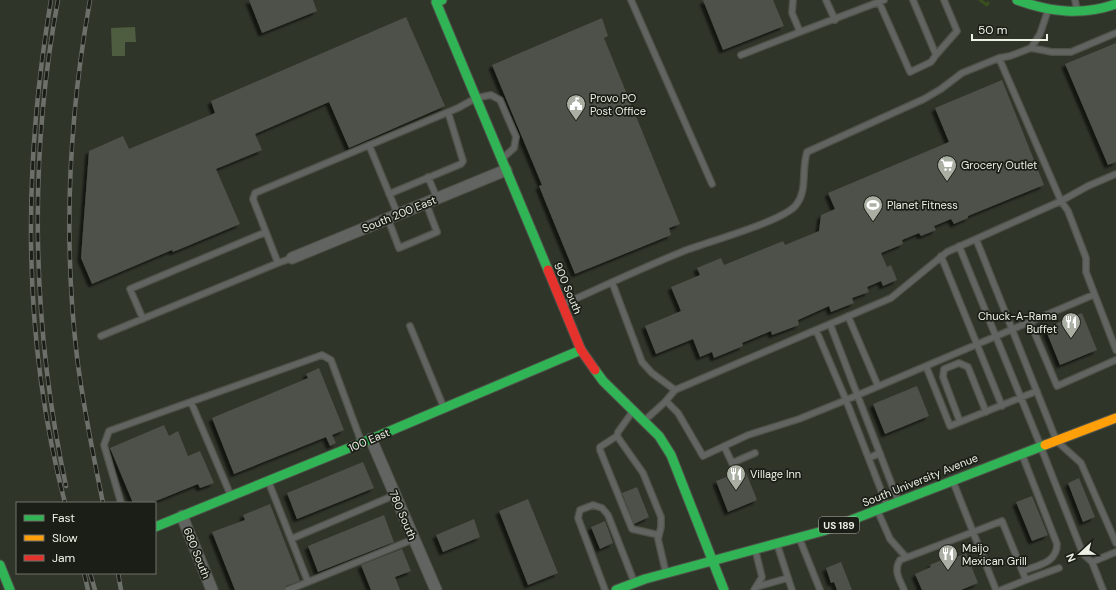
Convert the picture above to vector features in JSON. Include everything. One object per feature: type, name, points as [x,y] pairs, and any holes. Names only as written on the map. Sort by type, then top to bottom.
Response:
[{"type":"main road","points":[[1017,0],[1048,10],[1078,13],[1094,11],[1116,4]]},
{"type":"main road","name":"900 South","points":[[438,1],[501,160],[581,350],[603,381],[659,436],[671,455],[724,590]]},
{"type":"main road","name":"100 East","points":[[156,527],[366,441],[581,350]]},
{"type":"main road","name":"South University Avenue","points":[[616,590],[666,573],[824,531],[1022,453],[1116,418]]},
{"type":"main road","points":[[0,564],[3,579],[10,590]]},
{"type":"street","name":"South 200 East","points":[[292,258],[506,170]]},
{"type":"street","name":"780 South","points":[[366,441],[395,495],[436,590]]},
{"type":"street","name":"680 South","points":[[182,516],[212,590]]},
{"type":"lane","points":[[631,0],[712,184]]},
{"type":"lane","points":[[793,0],[792,13],[800,32]]},
{"type":"lane","points":[[826,0],[835,20]]},
{"type":"lane","points":[[913,0],[936,55]]},
{"type":"lane","points":[[741,55],[882,1],[910,72],[931,62],[957,31],[944,0]]},
{"type":"lane","points":[[1075,0],[1078,13]]},
{"type":"lane","points":[[1031,48],[1040,34],[1048,10]]},
{"type":"lane","points":[[562,304],[684,251],[778,218],[796,206],[804,192],[803,165],[807,152],[924,99],[962,73],[999,58],[1010,56],[1031,48],[1052,52],[1071,52],[1116,33]]},
{"type":"lane","points":[[999,58],[1061,201],[1068,211],[1086,258],[1086,272],[1093,295],[1116,350]]},
{"type":"lane","points":[[278,263],[253,199],[255,193],[448,112],[476,98],[491,95],[500,100],[516,137],[514,148],[501,160]]},
{"type":"lane","points":[[389,194],[461,164],[463,161],[448,112]]},
{"type":"lane","points":[[369,145],[389,194],[399,248],[437,232],[426,203]]},
{"type":"lane","points":[[644,421],[666,401],[675,390],[891,298],[941,256],[959,246],[1061,201],[1088,186],[1116,174]]},
{"type":"lane","points":[[428,177],[437,198]]},
{"type":"lane","points":[[143,319],[130,288],[266,232]]},
{"type":"lane","points":[[976,239],[1057,440],[1081,463],[1116,543]]},
{"type":"lane","points":[[959,246],[1022,398],[1083,554],[1092,562],[1103,590]]},
{"type":"lane","points":[[941,256],[1002,406]]},
{"type":"lane","points":[[101,336],[292,258]]},
{"type":"lane","points":[[612,282],[642,362],[652,373],[675,390]]},
{"type":"lane","points":[[666,401],[678,413],[702,456],[748,435],[799,419],[846,400],[1093,295]]},
{"type":"lane","points":[[848,316],[878,386]]},
{"type":"lane","points":[[1030,322],[1057,386],[1116,360]]},
{"type":"lane","points":[[830,324],[899,502]]},
{"type":"lane","points":[[410,326],[444,408]]},
{"type":"lane","points":[[816,330],[846,400],[888,507]]},
{"type":"lane","points":[[121,502],[104,445],[109,431],[322,355],[331,360],[366,441]]},
{"type":"lane","points":[[960,422],[943,377],[944,370],[959,364],[968,367],[986,412]]},
{"type":"lane","points":[[926,366],[950,426],[1037,391]]},
{"type":"lane","points":[[191,402],[231,496]]},
{"type":"lane","points":[[633,411],[618,432],[618,436],[642,470],[661,517],[662,527],[659,535],[666,573]]},
{"type":"lane","points":[[618,436],[600,447],[632,529],[659,535]]},
{"type":"lane","points":[[724,446],[732,463],[755,453]]},
{"type":"lane","points":[[869,458],[880,453]]},
{"type":"lane","points":[[1022,453],[1057,544],[1057,552],[1054,558],[1023,571]]},
{"type":"lane","points":[[953,480],[996,590]]},
{"type":"lane","points":[[268,481],[308,582]]},
{"type":"lane","points":[[291,539],[395,495]]},
{"type":"lane","points":[[605,590],[578,518],[580,510],[593,505],[602,508],[608,514],[634,583]]},
{"type":"lane","points":[[878,510],[890,539],[906,557]]},
{"type":"lane","points":[[904,590],[896,571],[900,560],[974,533],[1002,521],[1026,580]]},
{"type":"lane","points":[[799,538],[820,590]]},
{"type":"lane","points":[[288,590],[414,539]]},
{"type":"lane","points":[[776,544],[792,590]]},
{"type":"lane","points":[[755,549],[762,577],[755,588]]},
{"type":"lane","points":[[1092,562],[1116,552]]},
{"type":"lane","points":[[1001,590],[1058,568]]},
{"type":"lane","points":[[755,588],[788,578]]},
{"type":"green space","points":[[135,27],[136,42],[125,42],[125,56],[112,56],[111,28]]},
{"type":"building","points":[[249,0],[313,0],[317,11],[262,33]]},
{"type":"building","points":[[703,0],[773,0],[784,26],[723,50]]},
{"type":"building","points":[[406,17],[445,106],[349,148],[329,102],[255,134],[262,150],[216,169],[240,224],[173,252],[172,250],[92,284],[81,258],[89,151],[123,136],[129,149],[215,113],[211,101]]},
{"type":"building","name":"Provo PO Post Office","points":[[602,18],[608,36],[604,38],[680,224],[669,228],[671,235],[575,274],[539,186],[542,185],[492,65]]},
{"type":"building","points":[[1116,43],[1116,162],[1108,165],[1065,64]]},
{"type":"building","points":[[1002,80],[1044,185],[968,216],[968,218],[954,224],[951,219],[934,226],[936,230],[921,236],[919,233],[902,240],[903,244],[881,253],[887,267],[891,265],[897,280],[883,286],[881,281],[867,287],[869,292],[852,298],[854,303],[831,312],[829,306],[798,320],[799,325],[772,335],[771,331],[742,343],[743,346],[714,358],[712,352],[700,357],[693,339],[656,354],[645,326],[681,311],[671,287],[700,275],[697,268],[721,258],[724,265],[783,241],[785,245],[819,231],[821,215],[835,209],[828,193],[949,142],[935,108]]},
{"type":"building","name":"Chuck-A-Rama Buffet","points":[[1082,313],[1097,350],[1060,365],[1045,328]]},
{"type":"building","points":[[319,368],[344,430],[332,435],[336,443],[330,446],[326,437],[234,474],[212,418],[308,378],[306,374]]},
{"type":"building","points":[[917,386],[929,416],[885,434],[873,404]]},
{"type":"building","points":[[164,425],[169,436],[178,431],[188,456],[200,451],[214,483],[200,488],[198,484],[153,502],[133,502],[110,448]]},
{"type":"building","points":[[363,462],[374,488],[297,519],[287,493]]},
{"type":"building","name":"Village Inn","points":[[745,470],[757,500],[728,512],[716,481]]},
{"type":"building","points":[[1079,478],[1095,517],[1083,522],[1068,483]]},
{"type":"building","points":[[637,487],[649,517],[634,524],[622,493]]},
{"type":"building","points":[[1032,496],[1048,535],[1032,541],[1016,502]]},
{"type":"building","points":[[528,499],[558,573],[528,585],[499,511]]},
{"type":"building","points":[[270,504],[300,581],[286,586],[284,590],[235,590],[212,532],[245,520],[243,515]]},
{"type":"building","points":[[384,515],[394,542],[318,572],[308,546]]},
{"type":"building","points":[[474,519],[480,537],[443,552],[436,535]]},
{"type":"building","points":[[605,521],[613,543],[600,549],[591,527]]},
{"type":"building","points":[[402,549],[411,571],[395,577],[400,590],[371,590],[361,565]]},
{"type":"building","name":"Maijo Mexican Grill","points":[[966,553],[978,583],[961,590],[922,590],[915,574],[948,557],[950,560]]},
{"type":"building","points":[[841,562],[852,590],[837,590],[834,582],[831,583],[826,568]]},
{"type":"waterway","points":[[980,0],[987,5],[988,3]]},
{"type":"railway","points":[[51,0],[35,126],[31,252],[34,316],[41,379],[51,441],[65,502]]},
{"type":"railway","points":[[58,0],[48,60],[42,121],[38,182],[38,243],[46,365],[66,486]]},
{"type":"railway","points":[[90,0],[77,88],[73,133],[70,178],[70,267],[79,375],[88,430],[103,502]]},
{"type":"railway","points":[[84,574],[88,590]]},
{"type":"railway","points":[[90,574],[95,590]]},
{"type":"railway","points":[[118,574],[121,590]]},
{"type":"traffic: fast","points":[[442,0],[436,2],[548,270]]},
{"type":"traffic: fast","points":[[1017,0],[1054,10],[1066,11],[1091,10],[1116,4]]},
{"type":"traffic: fast","points":[[156,527],[371,439],[581,350]]},
{"type":"traffic: fast","points":[[595,370],[603,381],[659,436],[671,455],[724,590]]},
{"type":"traffic: fast","points":[[616,590],[645,579],[823,531],[1045,445]]},
{"type":"traffic: fast","points":[[0,565],[10,590]]},
{"type":"traffic: slow","points":[[1045,445],[1116,418]]},
{"type":"traffic: jam","points":[[548,270],[581,350],[595,370]]},
{"type":"place","name":"Provo PO Post Office","points":[[576,121]]},
{"type":"place","name":"Grocery Outlet","points":[[947,182]]},
{"type":"place","name":"Planet Fitness","points":[[873,222]]},
{"type":"place","name":"Chuck-A-Rama Buffet","points":[[1071,339]]},
{"type":"place","name":"Village Inn","points":[[736,491]]},
{"type":"place","name":"Maijo Mexican Grill","points":[[948,571]]}]
